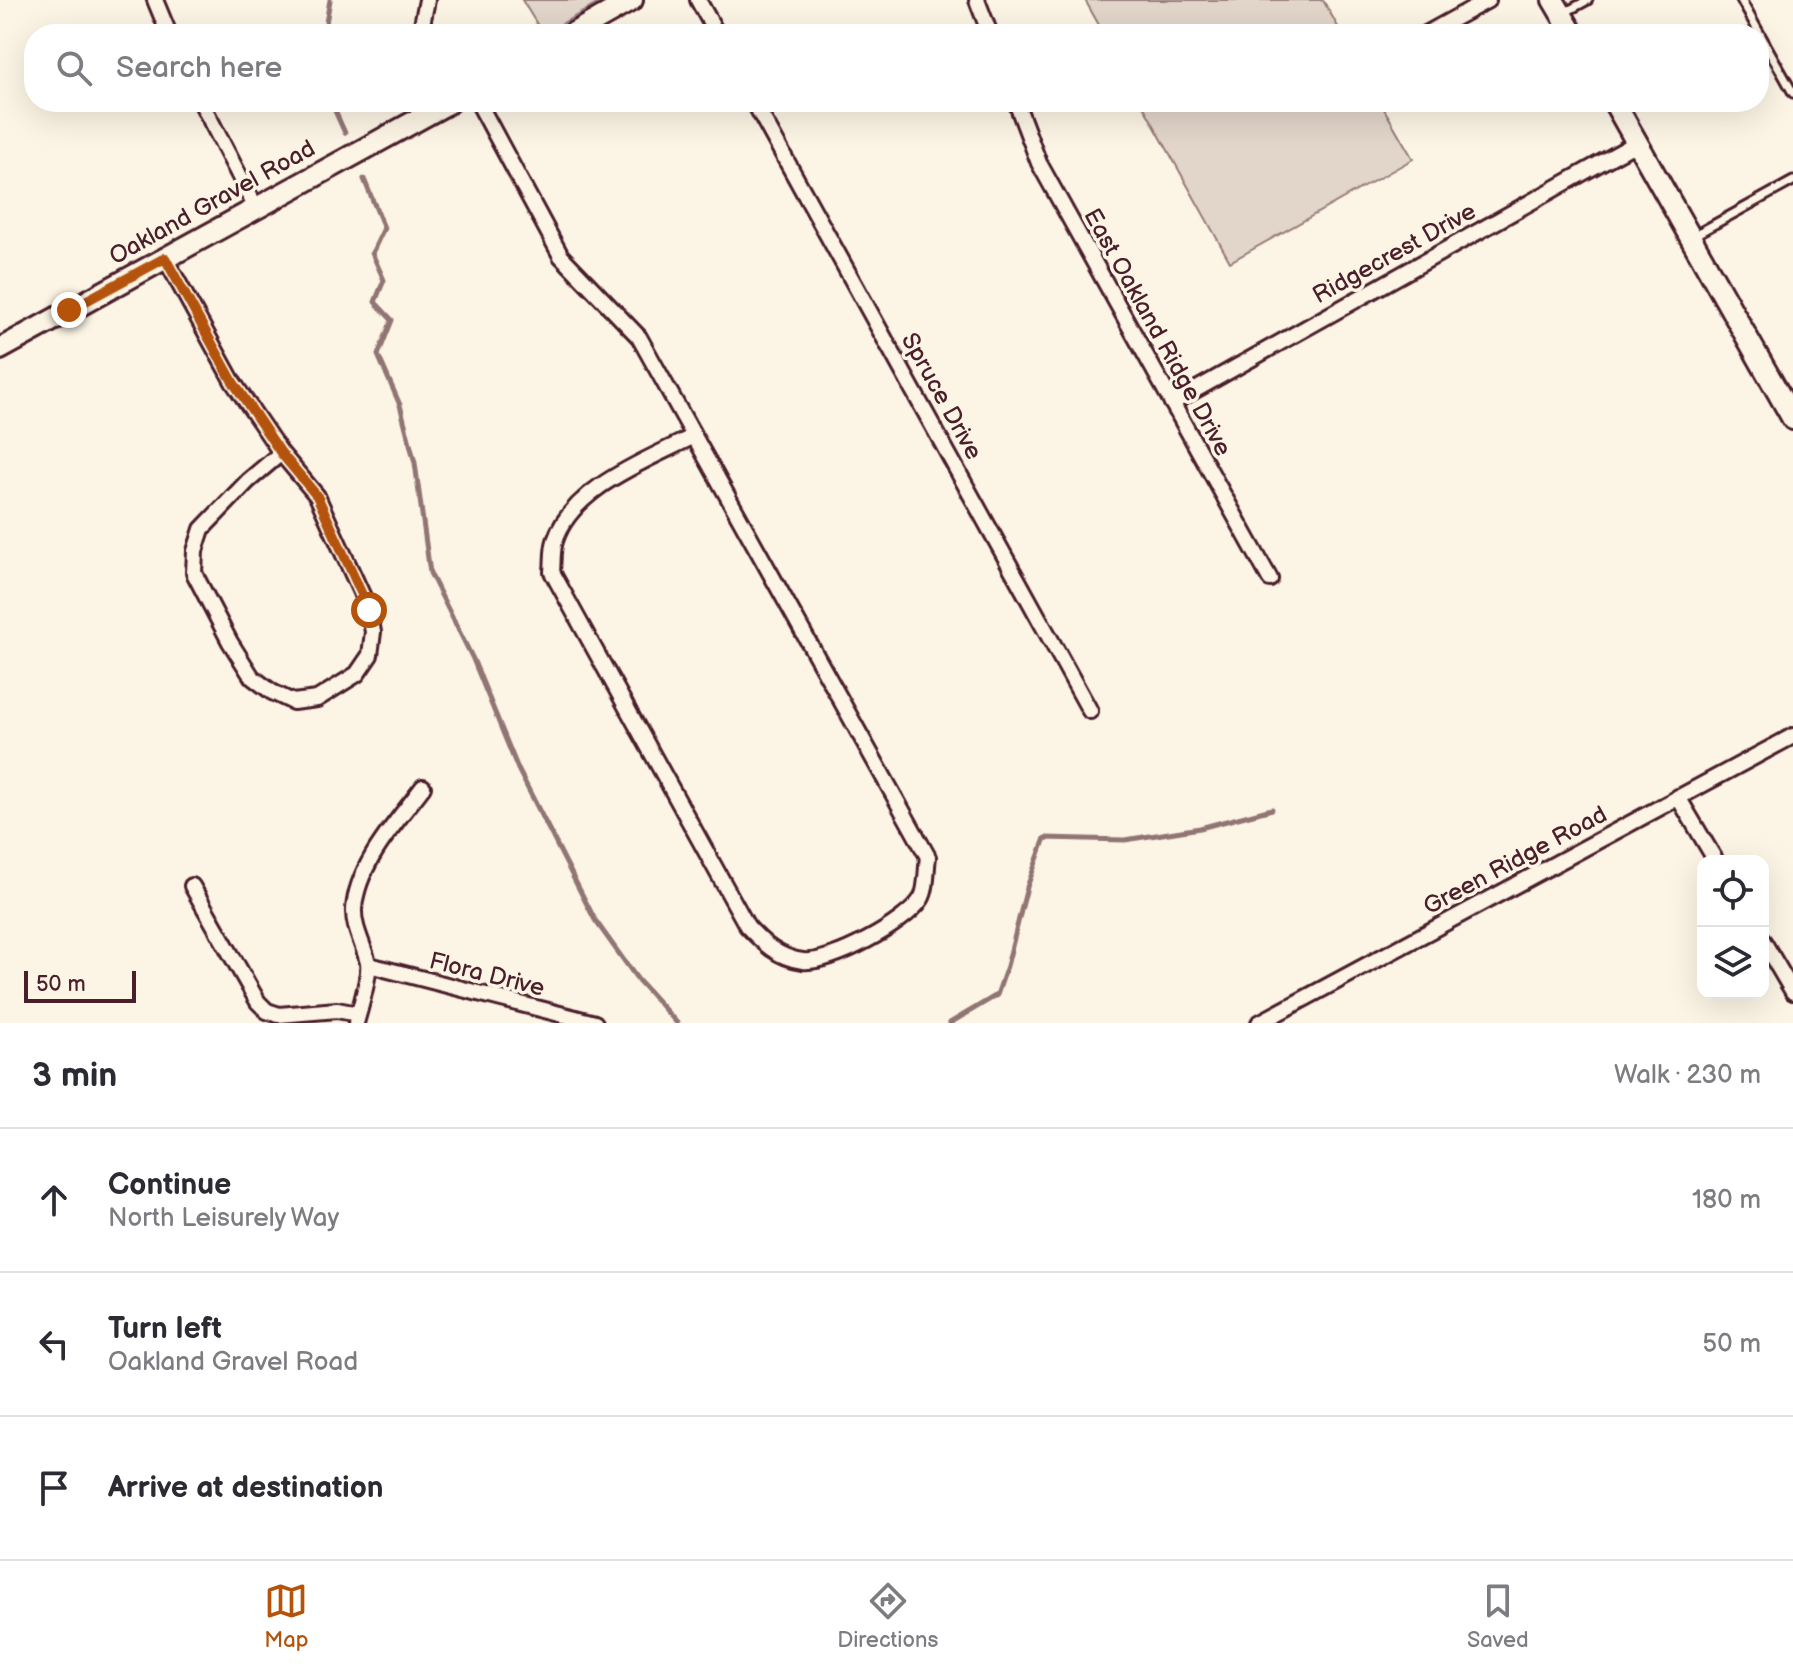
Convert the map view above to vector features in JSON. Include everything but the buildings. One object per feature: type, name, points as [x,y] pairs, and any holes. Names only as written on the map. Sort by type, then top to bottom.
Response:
[{"type":"street","points":[[155,0],[165,24]]},
{"type":"street","points":[[422,24],[427,0]]},
{"type":"street","points":[[590,24],[632,0]]},
{"type":"street","points":[[698,0],[711,24]]},
{"type":"street","points":[[977,0],[986,24]]},
{"type":"street","points":[[1444,24],[1488,0]]},
{"type":"street","points":[[206,112],[256,208]]},
{"type":"street","name":"Oakland Gravel Road","points":[[0,349],[426,112]]},
{"type":"street","points":[[483,112],[561,256],[639,337],[928,857],[922,898],[899,921],[840,953],[804,961],[769,950],[747,926],[552,572],[555,542],[569,512],[598,486],[694,436]]},
{"type":"street","name":"Spruce Drive","points":[[760,112],[1090,711]]},
{"type":"street","name":"East Oakland Ridge Drive","points":[[1020,112],[1039,163],[1270,579]]},
{"type":"street","points":[[1620,112],[1793,419]]},
{"type":"street","name":"Ridgecrest Drive","points":[[1172,403],[1638,142]]},
{"type":"street","points":[[165,258],[233,382],[281,453],[317,496],[369,610],[373,632],[370,655],[357,674],[317,699],[293,702],[252,677],[223,630],[194,573],[195,551],[202,529],[248,481],[281,453]]},
{"type":"street","name":"Green Ridge Road","points":[[1259,1023],[1793,736]]},
{"type":"street","points":[[192,886],[258,1002],[267,1011],[279,1015],[337,1010],[357,1018],[369,965],[354,912],[357,888],[378,848],[423,787]]},
{"type":"street","points":[[1678,797],[1712,855]]},
{"type":"street","points":[[1769,951],[1793,992]]},
{"type":"street","name":"Flora Drive","points":[[369,965],[595,1023]]},
{"type":"lane","points":[[1557,7],[1588,0]]},
{"type":"lane","points":[[1741,0],[1754,24]]},
{"type":"lane","points":[[1769,50],[1793,93]]},
{"type":"lane","points":[[1691,237],[1793,181]]},
{"type":"shaded area","points":[[522,0],[604,0],[561,24],[537,24]]},
{"type":"shaded area","points":[[1085,0],[1323,0],[1336,24],[1098,24]]},
{"type":"shaded area","points":[[1147,112],[1386,112],[1413,159],[1230,262]]},
{"type":"waterway","points":[[326,24],[330,0]]},
{"type":"waterway","points":[[336,112],[345,133]]},
{"type":"waterway","points":[[364,179],[384,228],[372,253],[384,280],[375,302],[392,320],[378,355],[400,405],[415,463],[430,573],[473,659],[518,769],[595,920],[638,980],[677,1023]]},
{"type":"waterway","points":[[950,1023],[997,995],[1027,887],[1045,838],[1125,840],[1200,828],[1272,809]]},
{"type":"route","points":[[69,310],[165,258],[233,382],[281,453],[317,496],[369,610]]}]
